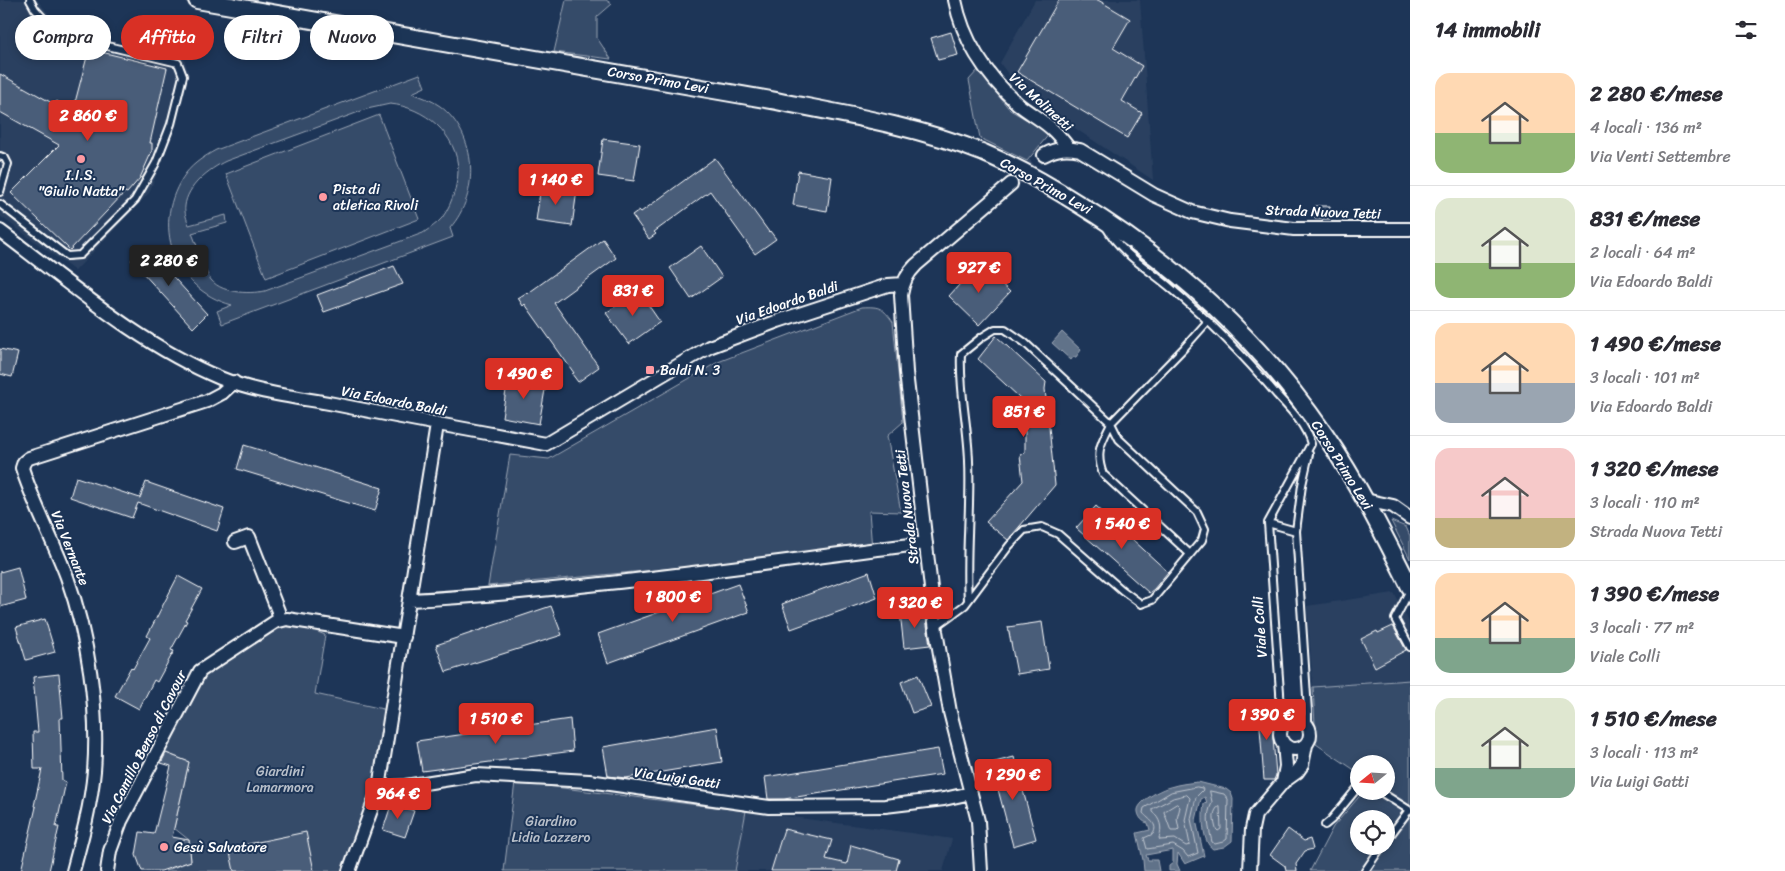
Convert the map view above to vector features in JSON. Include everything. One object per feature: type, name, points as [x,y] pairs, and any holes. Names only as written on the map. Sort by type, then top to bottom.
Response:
[{"type":"main road","name":"Corso Primo Levi","points":[[196,0],[761,99],[882,123],[958,144],[1012,165],[1038,178],[1101,217],[1164,262],[1196,289],[1260,352],[1325,434],[1366,500],[1410,588]]},
{"type":"street","name":"Via Molinetti","points":[[954,0],[963,32],[993,79],[1018,104],[1055,131],[1068,147]]},
{"type":"street","points":[[1044,154],[1068,147]]},
{"type":"street","name":"Strada Nuova Tetti","points":[[1068,147],[1080,150],[1154,195],[1192,212],[1230,221],[1294,229],[1410,229]]},
{"type":"street","name":"Strada Nuova Tetti","points":[[982,871],[979,828],[950,712],[936,626],[901,307],[903,284],[908,273],[920,260],[1011,184]]},
{"type":"street","name":"Via Edoardo Baldi","points":[[0,231],[103,309],[157,345],[199,368],[234,382],[270,392],[437,425],[546,444],[709,347],[778,321],[888,285],[903,284]]},
{"type":"street","name":"Via Vernante","points":[[74,871],[90,806],[94,770],[92,692],[77,609],[66,576],[22,468],[24,462],[29,458],[207,401],[222,393],[234,382]]},
{"type":"street","points":[[349,871],[379,788],[437,425]]},
{"type":"street","points":[[1366,500],[1393,506],[1410,518]]},
{"type":"street","points":[[235,542],[249,537],[280,620],[404,637]]},
{"type":"street","points":[[410,600],[534,591],[926,543]]},
{"type":"street","name":"Via Camillo Benso di Cavour","points":[[107,871],[110,851],[126,810],[200,671],[280,620]]},
{"type":"street","points":[[1250,871],[1252,829],[1255,815],[1283,782],[1297,772],[1302,765],[1310,736],[1308,727],[1301,721],[1292,720],[1281,729],[1286,766],[1283,782]]},
{"type":"street","points":[[1284,744],[1297,749],[1306,745]]},
{"type":"street","name":"Via Luigi Gatti","points":[[379,788],[476,775],[589,781],[769,807],[885,806],[971,793]]},
{"type":"lane","points":[[0,204],[67,256],[80,255],[135,200],[156,163],[171,124],[183,76],[178,63],[90,43],[56,31],[35,9],[30,0]]},
{"type":"lane","points":[[0,156],[5,158],[8,164],[0,192]]},
{"type":"lane","name":"Corso Primo Levi","points":[[1101,217],[1114,241],[1208,321]]},
{"type":"lane","points":[[1190,554],[1102,474],[1098,460],[1101,442],[1111,423],[1208,321],[1283,402],[1308,434],[1311,444],[1302,485],[1296,531],[1308,727]]},
{"type":"lane","points":[[936,626],[965,604],[1009,546],[1024,530],[1042,527],[1058,534],[1122,590],[1141,604],[1152,600],[1202,540],[1205,529],[1197,512],[1119,439],[1111,423],[1024,342],[1006,329],[995,329],[961,354],[960,374],[970,461],[966,569],[968,600]]},
{"type":"lane","points":[[1296,531],[1268,523],[1311,444]]},
{"type":"lane","name":"Viale Colli","points":[[1268,523],[1280,684],[1281,729]]},
{"type":"lane","points":[[1410,588],[1395,619],[1410,647]]},
{"type":"lane","points":[[1324,825],[1331,820],[1350,797]]},
{"type":"lane","points":[[1393,800],[1409,810],[1395,829]]},
{"type":"lane","points":[[1366,871],[1376,855]]},
{"type":"shaded area","name":"I.I.S. \"Giulio Natta\"","points":[[0,0],[37,0],[50,15],[15,15],[15,60],[111,60],[111,43],[121,45],[121,60],[185,60],[189,74],[177,124],[149,193],[75,271],[0,216]]},
{"type":"shaded area","points":[[1035,0],[1140,0],[1153,180],[1022,93],[1000,63]]},
{"type":"shaded area","points":[[1394,593],[1410,624],[1410,680],[1313,687],[1307,606]]},
{"type":"shaded area","points":[[746,811],[952,839],[943,871],[735,871]]},
{"type":"green space","points":[[566,0],[606,0],[612,4],[597,17],[597,38],[611,59],[554,52]]},
{"type":"green space","points":[[978,70],[1010,110],[1050,133],[1027,161],[980,138],[969,80]]},
{"type":"green space","points":[[420,74],[425,87],[412,93],[437,104],[453,118],[468,148],[470,182],[460,214],[450,228],[453,237],[222,324],[217,311],[232,305],[212,297],[195,285],[182,270],[173,252],[169,233],[169,213],[175,192],[189,169],[216,150]],"holes":[[[390,104],[403,106],[426,117],[437,125],[452,145],[456,158],[458,174],[455,190],[448,208],[438,222],[423,233],[265,291],[243,292],[227,290],[214,283],[206,271],[199,251],[192,252],[191,248],[197,246],[192,233],[227,223],[226,215],[189,225],[185,206],[190,192],[200,179],[226,161],[367,109]]]},
{"type":"green space","points":[[379,115],[419,219],[266,278],[226,174]]},
{"type":"green space","points":[[862,307],[880,309],[893,322],[903,422],[887,436],[901,512],[869,511],[872,549],[488,586],[510,455],[549,459],[718,362]]},
{"type":"green space","points":[[1391,521],[1406,527],[1410,536],[1410,559]]},
{"type":"green space","name":"Giardini Lamarmora","points":[[287,619],[325,635],[315,694],[392,711],[379,788],[349,871],[165,871],[191,861],[189,840],[174,828],[189,762],[164,752],[205,668]]},
{"type":"green space","points":[[1410,680],[1410,871],[1310,871],[1333,827],[1356,800],[1395,800],[1395,755],[1350,755],[1350,767],[1316,744],[1313,687]]},
{"type":"green space","name":"Giardino Lidia Lazzero","points":[[515,782],[746,811],[735,871],[504,871]]},
{"type":"water","points":[[1062,332],[1081,350],[1071,360],[1052,343]]},
{"type":"water","points":[[1198,782],[1226,789],[1231,793],[1233,799],[1232,841],[1224,847],[1213,849],[1209,846],[1204,828],[1204,804],[1207,803],[1205,797],[1201,799],[1196,820],[1204,856],[1185,864],[1178,853],[1177,864],[1180,871],[1169,871],[1169,866],[1173,863],[1173,850],[1146,855],[1148,860],[1157,860],[1159,871],[1144,871],[1137,833],[1150,830],[1148,823],[1139,816],[1138,808],[1150,796],[1161,790],[1177,785]]},
{"type":"building","points":[[1059,0],[1098,0],[1130,19],[1113,48],[1142,66],[1122,101],[1142,113],[1127,138],[1017,72]]},
{"type":"building","points":[[951,32],[958,55],[938,60],[931,38]]},
{"type":"building","points":[[111,54],[121,57],[121,60],[134,60],[167,68],[150,143],[152,143],[152,151],[140,178],[70,250],[11,193],[59,145],[0,112],[0,74],[54,104],[57,101],[72,114],[86,60],[111,60]]},
{"type":"building","points":[[603,139],[640,144],[634,181],[598,176]]},
{"type":"building","points":[[715,158],[776,239],[755,254],[710,191],[654,232],[656,234],[649,239],[632,215],[639,210],[641,212]]},
{"type":"building","points":[[798,171],[832,177],[827,211],[793,205]]},
{"type":"building","points":[[541,185],[577,190],[572,226],[536,221]]},
{"type":"building","points":[[1315,206],[1330,206],[1330,219],[1315,219]]},
{"type":"building","points":[[603,239],[616,258],[554,303],[599,367],[578,382],[572,374],[574,373],[525,304],[523,306],[518,298],[527,294]]},
{"type":"building","points":[[701,246],[722,277],[691,299],[670,268]]},
{"type":"building","points":[[146,247],[207,314],[193,328],[131,260]]},
{"type":"building","points":[[979,263],[1010,292],[979,325],[949,296]]},
{"type":"building","points":[[394,266],[403,284],[324,312],[317,295]]},
{"type":"building","points":[[638,290],[660,322],[629,344],[606,313]]},
{"type":"building","points":[[996,336],[1046,382],[1045,389],[1055,485],[1008,540],[986,522],[1023,481],[1020,455],[1025,452],[1025,431],[1019,432],[1017,411],[1033,410],[978,359]]},
{"type":"building","points":[[0,349],[18,353],[12,377],[0,374]]},
{"type":"building","points":[[508,377],[546,384],[539,424],[502,417]]},
{"type":"building","points":[[244,445],[382,488],[375,511],[237,469]]},
{"type":"building","points":[[76,477],[140,498],[146,482],[224,509],[217,531],[138,503],[132,518],[70,497]]},
{"type":"building","points":[[1096,506],[1168,572],[1149,593],[1076,528]]},
{"type":"building","points":[[18,567],[26,600],[0,607],[0,572]]},
{"type":"building","points":[[869,572],[877,598],[791,629],[782,604]]},
{"type":"building","points":[[178,576],[202,589],[171,650],[174,651],[157,682],[154,680],[139,709],[115,696],[150,638],[147,636]]},
{"type":"building","points":[[738,584],[749,612],[608,663],[598,634]]},
{"type":"building","points":[[551,606],[562,635],[446,672],[436,645]]},
{"type":"building","points":[[925,611],[930,645],[904,648],[900,612]]},
{"type":"building","points":[[45,619],[55,652],[26,660],[16,627]]},
{"type":"building","points":[[1042,622],[1049,669],[1017,674],[1008,627]]},
{"type":"building","points":[[1393,626],[1406,650],[1375,667],[1361,639]]},
{"type":"building","points":[[59,674],[63,718],[60,718],[62,780],[66,782],[56,827],[59,827],[49,871],[21,871],[36,807],[34,806],[42,769],[34,769],[33,732],[38,732],[33,677]]},
{"type":"building","points":[[918,675],[931,707],[912,713],[901,682]]},
{"type":"building","points":[[1270,701],[1276,775],[1274,780],[1264,780],[1258,702]]},
{"type":"building","points":[[570,719],[573,751],[422,771],[417,741]]},
{"type":"building","points":[[717,727],[722,762],[626,778],[608,776],[603,747]]},
{"type":"building","points":[[938,749],[943,774],[784,799],[768,799],[765,777]]},
{"type":"building","points":[[166,753],[189,762],[172,837],[189,840],[191,861],[161,871],[142,871],[136,855],[140,832],[154,834],[171,766],[161,763]]},
{"type":"building","points":[[1014,757],[1036,839],[1013,846],[991,763]]},
{"type":"building","points":[[392,802],[414,811],[405,837],[383,830]]},
{"type":"building","points":[[784,829],[832,840],[826,859],[847,864],[851,845],[899,859],[896,871],[771,871]]},
{"type":"building","points":[[1288,829],[1304,841],[1310,839],[1313,849],[1305,851],[1296,864],[1297,871],[1286,871],[1285,866],[1270,855]]},
{"type":"building","points":[[306,832],[314,871],[234,871],[229,848]]},
{"type":"tunnel","points":[[1011,184],[1044,155]]},
{"type":"place","name":"I.I.S. \"Giulio Natta\"","points":[[81,159]]},
{"type":"place","name":"Pista di atletica Rivoli","points":[[323,197]]},
{"type":"place","name":"Baldi N. 3","points":[[650,370]]},
{"type":"place","name":"Gesù Salvatore","points":[[164,847]]}]
